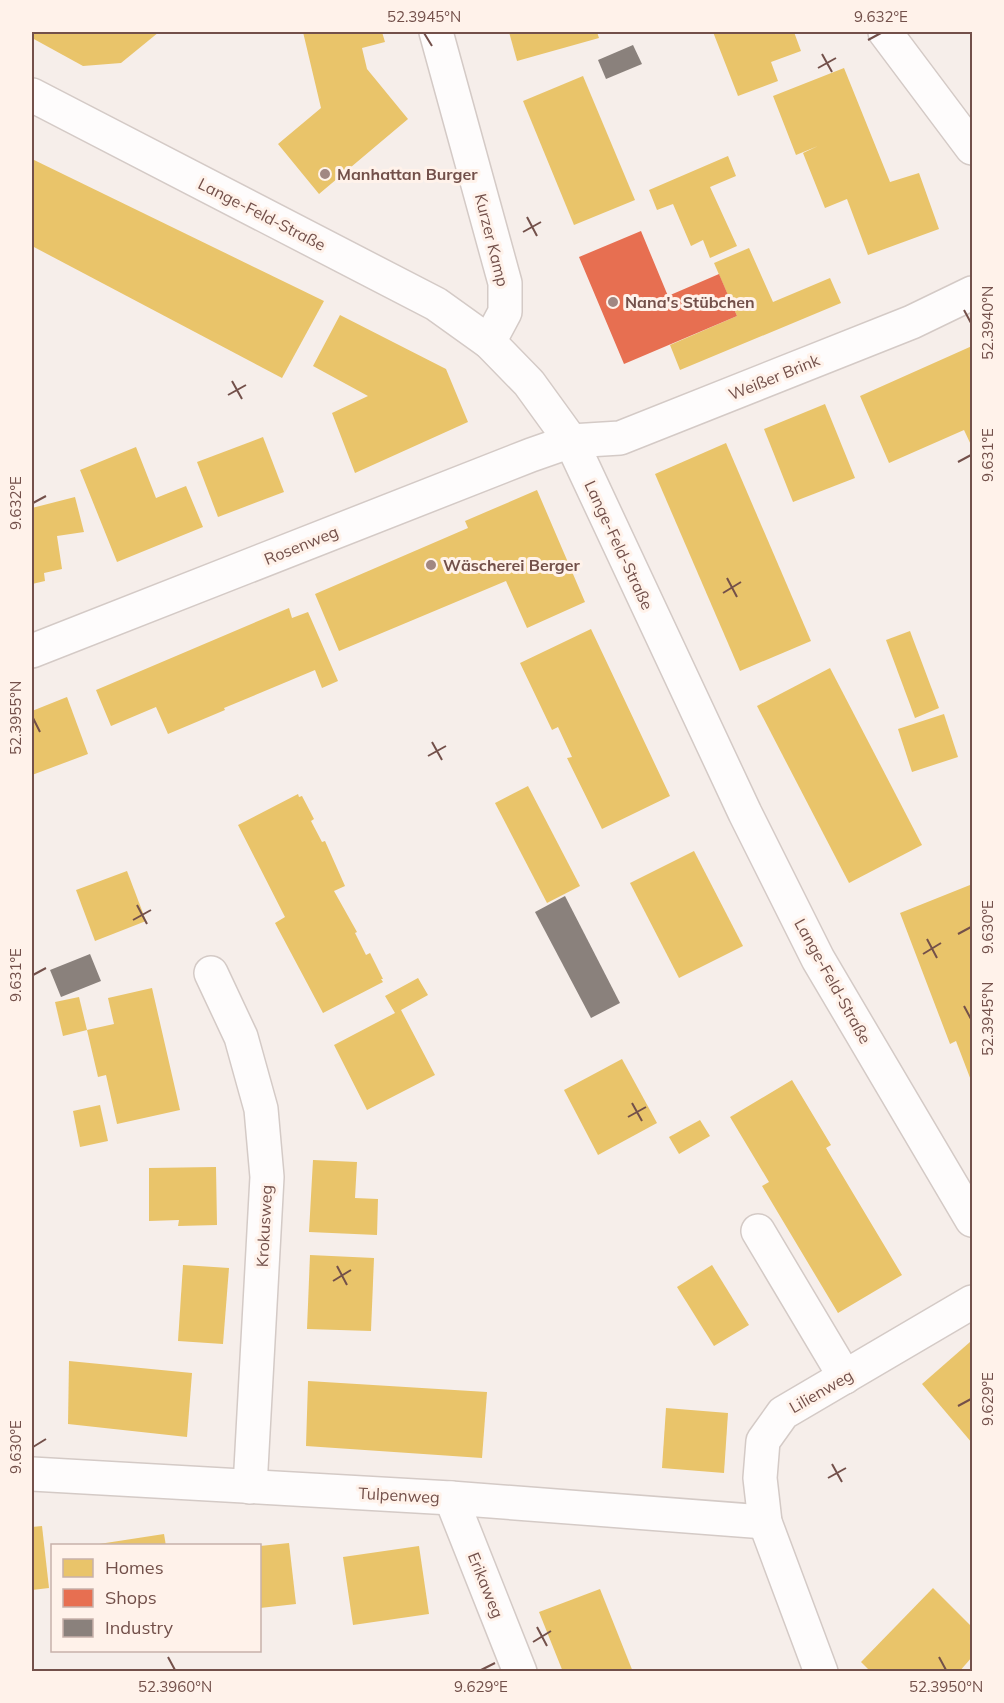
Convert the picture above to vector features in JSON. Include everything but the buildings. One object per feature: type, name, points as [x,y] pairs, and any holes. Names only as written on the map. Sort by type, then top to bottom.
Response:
[{"type":"street","name":"Kurzer Kamp","points":[[436,32],[505,283],[505,312],[489,342]]},
{"type":"street","points":[[885,32],[972,148]]},
{"type":"street","name":"Lange-Feld-Straße","points":[[32,95],[435,303],[489,342],[529,382],[571,441],[745,813],[818,959],[972,1221]]},
{"type":"street","name":"Weißer Brink","points":[[571,441],[620,438],[912,322],[972,292]]},
{"type":"street","name":"Rosenweg","points":[[32,651],[531,454],[571,441]]},
{"type":"street","name":"Krokusweg","points":[[211,973],[241,1037],[253,1078],[261,1109],[267,1177],[250,1487]]},
{"type":"street","points":[[758,1231],[845,1377]]},
{"type":"street","name":"Lilienweg","points":[[821,1671],[765,1522],[760,1478],[763,1441],[783,1413],[972,1302]]},
{"type":"street","name":"Tulpenweg","points":[[32,1473],[452,1498],[765,1522]]},
{"type":"street","name":"Erikaweg","points":[[452,1498],[520,1671]]},
{"type":"place","name":"Manhattan Burger","points":[[325,174]]},
{"type":"place","name":"Nana's Stübchen","points":[[613,302]]},
{"type":"place","name":"Wäscherei Berger","points":[[431,565]]}]
